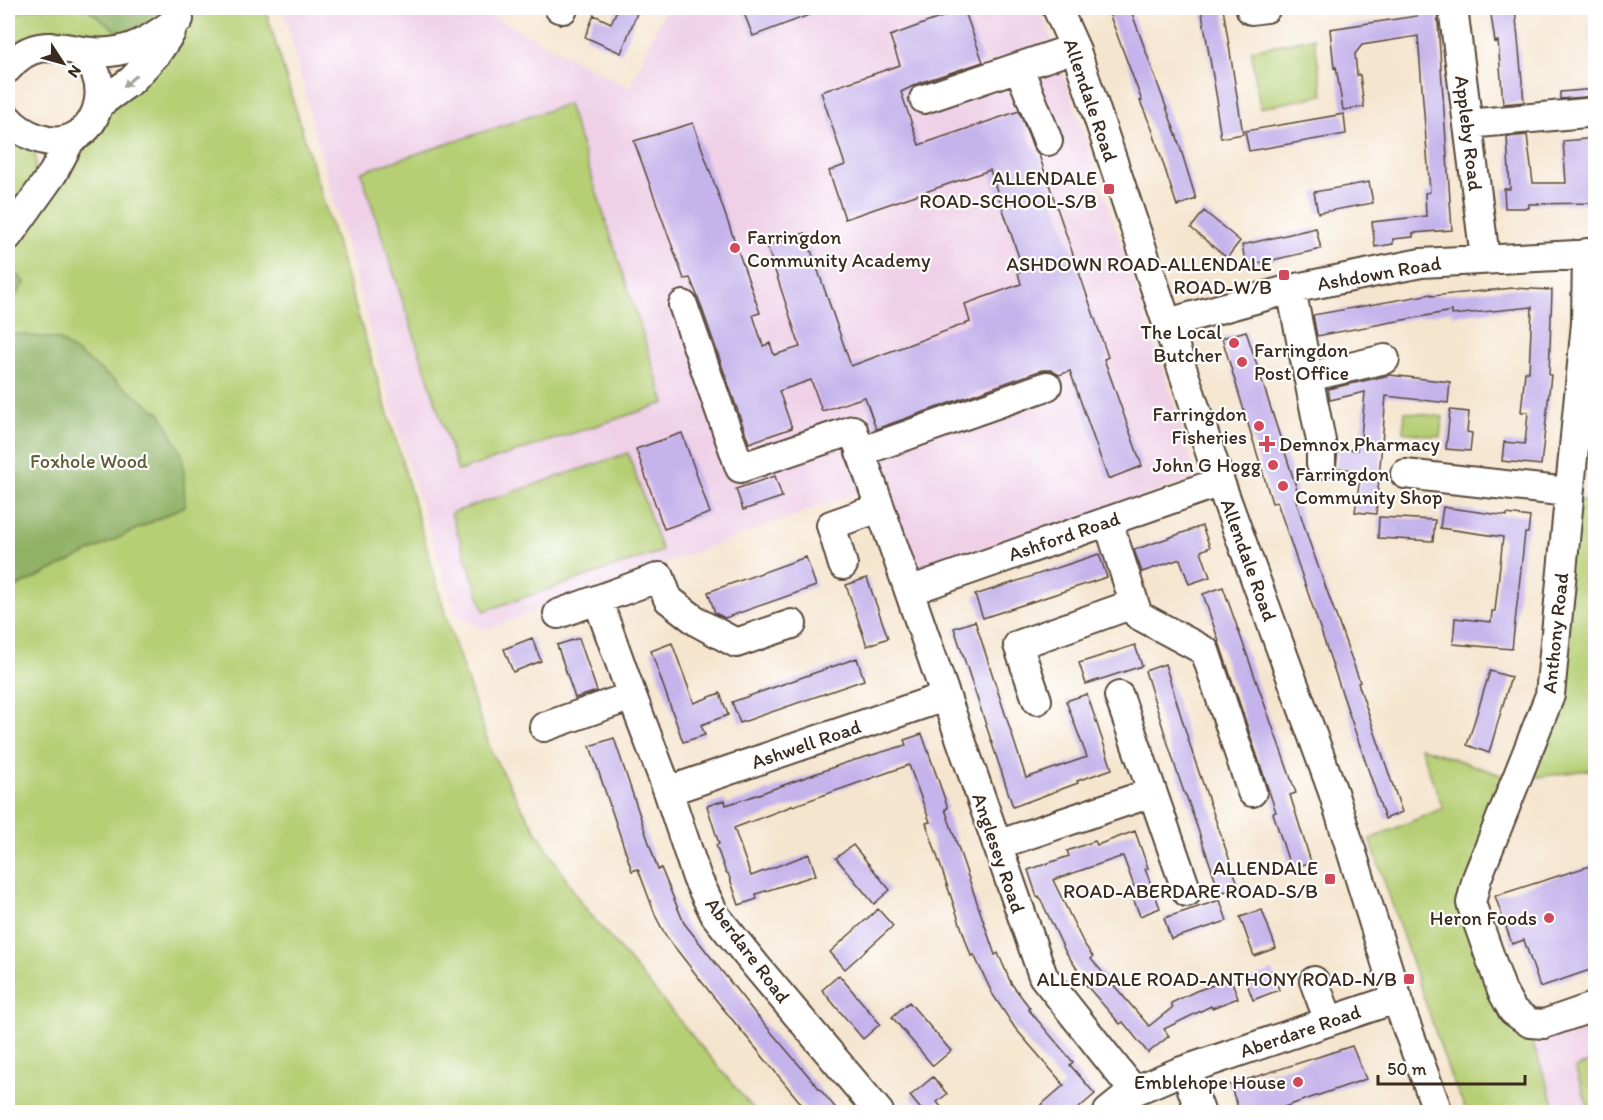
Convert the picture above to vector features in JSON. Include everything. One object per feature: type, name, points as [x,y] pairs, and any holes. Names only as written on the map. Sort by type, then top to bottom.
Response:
[{"type":"street","name":"Allendale Road","points":[[1057,8],[1075,48],[1220,482],[1333,792],[1398,998],[1438,1113]]},
{"type":"street","name":"Appleby Road","points":[[1453,8],[1485,258]]},
{"type":"street","points":[[78,52],[116,52],[137,46],[154,37],[183,13]]},
{"type":"street","points":[[99,104],[132,81],[157,53],[183,13]]},
{"type":"street","points":[[8,236],[52,173],[71,139],[85,129],[94,117],[99,104],[96,73],[78,52],[68,47],[50,46],[30,50],[11,61]]},
{"type":"street","points":[[924,99],[1075,48]]},
{"type":"street","points":[[1019,68],[1048,141]]},
{"type":"street","points":[[1468,124],[1596,112]]},
{"type":"street","points":[[18,126],[45,140],[71,139]]},
{"type":"street","points":[[18,126],[34,152],[35,173],[29,207]]},
{"type":"street","name":"Ashdown Road","points":[[1168,323],[1291,289],[1421,263],[1591,254]]},
{"type":"street","name":"Anthony Road","points":[[1591,254],[1586,323],[1585,433],[1569,492],[1550,694],[1499,850],[1477,878],[1471,903],[1502,991],[1513,1011],[1530,1023],[1544,1024],[1596,1006]]},
{"type":"street","points":[[1291,289],[1321,441],[1321,464]]},
{"type":"street","name":"Anglesey Road","points":[[683,304],[740,468],[853,430],[944,697],[1043,976],[1134,1091]]},
{"type":"street","points":[[1308,376],[1385,359]]},
{"type":"street","points":[[860,452],[1047,386]]},
{"type":"street","points":[[1405,474],[1569,492]]},
{"type":"street","name":"Ashford Road","points":[[909,591],[1220,482]]},
{"type":"street","points":[[843,565],[831,525],[876,497]]},
{"type":"street","points":[[1108,521],[1138,615],[1205,651],[1252,792]]},
{"type":"street","points":[[558,614],[660,577],[668,599],[699,623],[735,643],[792,624]]},
{"type":"street","name":"Aberdare Road","points":[[597,601],[668,791],[697,878],[716,915],[879,1113]]},
{"type":"street","points":[[1037,700],[1018,645],[1133,604]]},
{"type":"street","points":[[544,727],[632,696]]},
{"type":"street","points":[[1119,696],[1187,892]]},
{"type":"street","name":"Ashwell Road","points":[[668,791],[944,697]]},
{"type":"street","points":[[997,845],[1151,793]]},
{"type":"street","points":[[1314,981],[1329,1021]]},
{"type":"street","name":"Aberdare Road","points":[[1108,1113],[1134,1091],[1185,1070],[1398,998]]},
{"type":"street","points":[[1185,1070],[1200,1111],[1197,1113]]},
{"type":"shaded area","name":"Farringdon Community Academy","points":[[283,8],[476,8],[630,88],[665,8],[1041,8],[1160,359],[1197,478],[914,573],[872,487],[485,630],[457,615],[406,458],[316,137]]},
{"type":"shaded area","points":[[1595,1024],[1595,1112],[1557,1112],[1533,1045]]},
{"type":"green space","points":[[33,8],[86,8],[137,46],[8,60],[8,17]]},
{"type":"green space","points":[[86,8],[187,8],[179,19],[137,46]]},
{"type":"green space","points":[[187,8],[265,8],[401,457],[448,624],[491,751],[519,803],[581,903],[756,1112],[8,1112],[8,591],[185,506],[101,371],[58,339],[8,333],[8,306],[25,283],[8,264],[8,119],[27,134],[35,150],[36,168],[29,205],[157,53]]},
{"type":"green space","points":[[1314,38],[1323,95],[1260,108],[1251,50]]},
{"type":"green space","points":[[568,104],[665,403],[458,471],[361,172]]},
{"type":"green space","points":[[8,264],[25,283],[8,306]]},
{"type":"green space","name":"Foxhole Wood","points":[[8,333],[58,339],[161,414],[183,456],[185,506],[8,591]]},
{"type":"green space","points":[[1405,412],[1443,417],[1440,437],[1403,432]]},
{"type":"green space","points":[[628,453],[662,551],[484,611],[451,513]]},
{"type":"green space","points":[[1568,499],[1595,501],[1595,769],[1516,780],[1550,695]]},
{"type":"green space","points":[[1420,747],[1516,780],[1471,903],[1530,1023],[1533,1045],[1557,1112],[1467,1112],[1450,1075],[1370,839],[1443,808]]},
{"type":"green space","points":[[1595,1060],[1595,1112],[1590,1112],[1575,1068]]},
{"type":"building","points":[[618,8],[639,8],[621,53],[585,37],[594,15],[611,23]]},
{"type":"building","points":[[742,8],[824,8],[825,9],[753,36]]},
{"type":"building","points":[[1107,8],[1130,8],[1177,137],[1196,199],[1177,206],[1152,129]]},
{"type":"building","points":[[1201,8],[1223,8],[1243,134],[1221,138],[1216,106],[1218,105]]},
{"type":"building","points":[[1415,8],[1437,8],[1452,230],[1413,233],[1413,237],[1393,239],[1393,244],[1375,247],[1372,222],[1426,216],[1425,193],[1430,192],[1418,36],[1362,45],[1355,54],[1364,107],[1343,110],[1336,67],[1334,68],[1330,29],[1417,16]]},
{"type":"building","points":[[1490,8],[1515,8],[1524,102],[1503,104],[1498,41],[1495,42]]},
{"type":"building","points":[[964,9],[983,62],[919,83],[901,92],[919,145],[1019,111],[1033,147],[1039,155],[1108,357],[1104,359],[1142,466],[1108,479],[1070,371],[1059,375],[1051,370],[1042,370],[876,429],[865,397],[822,411],[811,380],[779,391],[792,428],[749,443],[699,300],[690,278],[684,279],[634,141],[693,123],[760,313],[753,315],[763,346],[770,343],[774,355],[800,347],[767,246],[805,233],[851,366],[970,322],[965,304],[1021,284],[1018,273],[1023,270],[990,170],[845,219],[829,171],[845,165],[821,92],[900,65],[890,36]]},
{"type":"building","points":[[1596,89],[1596,96],[1560,99],[1560,92]]},
{"type":"building","points":[[1344,114],[1346,134],[1249,151],[1245,131]]},
{"type":"building","points":[[1527,135],[1533,183],[1566,183],[1563,141],[1596,138],[1596,203],[1529,204],[1529,208],[1505,208],[1504,189],[1510,189],[1507,137]]},
{"type":"building","points":[[1369,182],[1373,203],[1318,213],[1314,192]]},
{"type":"building","points":[[1204,211],[1240,241],[1227,258],[1191,228]]},
{"type":"building","points":[[1316,228],[1321,249],[1246,266],[1242,245]]},
{"type":"building","points":[[1513,288],[1552,290],[1549,375],[1551,375],[1541,465],[1502,461],[1504,442],[1525,444],[1528,412],[1521,412],[1525,372],[1529,372],[1532,307],[1452,315],[1452,311],[1317,336],[1313,315],[1431,294],[1432,296]]},
{"type":"building","points":[[1246,331],[1299,496],[1295,497],[1309,541],[1360,682],[1358,683],[1402,812],[1385,819],[1277,502],[1272,503],[1222,338]]},
{"type":"building","points":[[1390,375],[1450,382],[1448,403],[1386,396],[1376,514],[1355,512],[1360,477],[1354,477],[1355,470],[1336,468],[1338,449],[1357,450],[1359,437],[1361,437],[1365,392],[1330,400],[1328,389]]},
{"type":"building","points":[[1450,410],[1469,412],[1467,432],[1472,433],[1470,451],[1446,449]]},
{"type":"building","points":[[682,433],[710,513],[664,529],[636,449]]},
{"type":"building","points":[[775,476],[782,497],[743,510],[736,489]]},
{"type":"building","points":[[1443,507],[1530,517],[1528,533],[1525,533],[1512,649],[1453,644],[1455,618],[1491,622],[1492,611],[1495,611],[1503,537],[1440,528]]},
{"type":"building","points":[[1379,517],[1435,520],[1433,541],[1378,538]]},
{"type":"building","points":[[1202,526],[1210,547],[1201,551],[1210,577],[1189,584],[1180,559],[1142,572],[1134,550]]},
{"type":"building","points":[[1099,554],[1107,577],[983,618],[975,595]]},
{"type":"building","points":[[806,557],[816,586],[725,618],[715,613],[708,592]]},
{"type":"building","points":[[867,578],[888,638],[867,646],[846,585]]},
{"type":"building","points":[[1223,587],[1296,793],[1290,795],[1311,862],[1291,869],[1273,813],[1276,812],[1203,594]]},
{"type":"building","points":[[975,621],[1026,778],[1087,757],[1066,701],[1087,694],[1112,769],[1013,807],[954,628]]},
{"type":"building","points":[[532,638],[541,661],[513,672],[504,649]]},
{"type":"building","points":[[579,638],[597,691],[575,698],[557,645]]},
{"type":"building","points":[[672,643],[694,703],[720,693],[728,715],[701,725],[705,735],[683,742],[651,651]]},
{"type":"building","points":[[1135,645],[1142,666],[1086,684],[1079,663]]},
{"type":"building","points":[[857,658],[864,680],[740,723],[732,702]]},
{"type":"building","points":[[1165,664],[1193,755],[1239,887],[1220,893],[1176,769],[1145,671]]},
{"type":"building","points":[[1490,671],[1511,677],[1489,753],[1467,745]]},
{"type":"building","points":[[922,734],[995,955],[998,953],[1011,983],[1030,1008],[1028,1009],[1073,1062],[1070,1065],[1095,1094],[1073,1113],[1032,1113],[1064,1085],[1015,1028],[993,995],[974,955],[971,956],[926,823],[930,822],[909,765],[793,806],[791,804],[792,806],[734,828],[751,876],[809,854],[816,875],[756,894],[757,899],[739,905],[728,873],[726,873],[716,845],[719,844],[707,806],[725,800],[726,805],[745,799],[845,763],[906,745],[904,740]]},
{"type":"building","points":[[614,738],[658,870],[661,868],[684,923],[754,1012],[840,1113],[809,1113],[666,936],[656,917],[638,869],[632,871],[590,746]]},
{"type":"building","points":[[1135,831],[1148,868],[1145,869],[1160,908],[1140,916],[1129,888],[1134,886],[1123,856],[1053,880],[1083,942],[1093,957],[1091,959],[1149,1026],[1173,1007],[1171,1003],[1196,991],[1231,979],[1238,998],[1212,1008],[1211,1006],[1164,1029],[1169,1036],[1148,1053],[1123,1022],[1120,1024],[1079,977],[1081,975],[1065,951],[1039,896],[1037,897],[1028,870],[1069,856],[1067,851],[1095,841],[1097,845]]},
{"type":"building","points":[[853,845],[890,890],[874,904],[836,858]]},
{"type":"building","name":"Heron Foods","points":[[1596,864],[1596,968],[1540,987],[1524,940],[1512,944],[1495,896]]},
{"type":"building","points":[[1220,900],[1227,921],[1171,939],[1164,918]]},
{"type":"building","points":[[878,909],[893,926],[845,969],[830,952]]},
{"type":"building","points":[[1262,910],[1276,948],[1254,956],[1240,917]]},
{"type":"building","points":[[1272,971],[1279,990],[1253,1000],[1246,981]]},
{"type":"building","points":[[839,975],[880,1024],[863,1039],[822,990]]},
{"type":"building","points":[[909,1002],[951,1051],[933,1066],[892,1017]]},
{"type":"building","name":"Emblehope House","points":[[1352,1046],[1366,1079],[1278,1109],[1279,1113],[1240,1113],[1230,1085]]},
{"type":"building","points":[[933,1077],[947,1094],[937,1102],[946,1113],[924,1113],[910,1096]]},
{"type":"place","name":"ALLENDALE ROAD-SCHOOL-S/B","points":[[1109,189]]},
{"type":"place","name":"Farringdon Community Academy","points":[[735,248]]},
{"type":"place","name":"ASHDOWN ROAD-ALLENDALE ROAD-W/B","points":[[1284,275]]},
{"type":"place","name":"The Local Butcher","points":[[1234,343]]},
{"type":"place","name":"Farringdon Post Office","points":[[1242,362]]},
{"type":"place","name":"Farringdon Fisheries","points":[[1259,426]]},
{"type":"place","name":"Demnox Pharmacy","points":[[1267,444]]},
{"type":"place","name":"John G Hogg","points":[[1273,465]]},
{"type":"place","name":"Farringdon Community Shop","points":[[1283,486]]},
{"type":"place","name":"ALLENDALE ROAD-ABERDARE ROAD-S/B","points":[[1330,879]]},
{"type":"place","name":"Heron Foods","points":[[1549,918]]},
{"type":"place","name":"ALLENDALE ROAD-ANTHONY ROAD-N/B","points":[[1409,979]]},
{"type":"place","name":"Emblehope House","points":[[1298,1082]]}]
